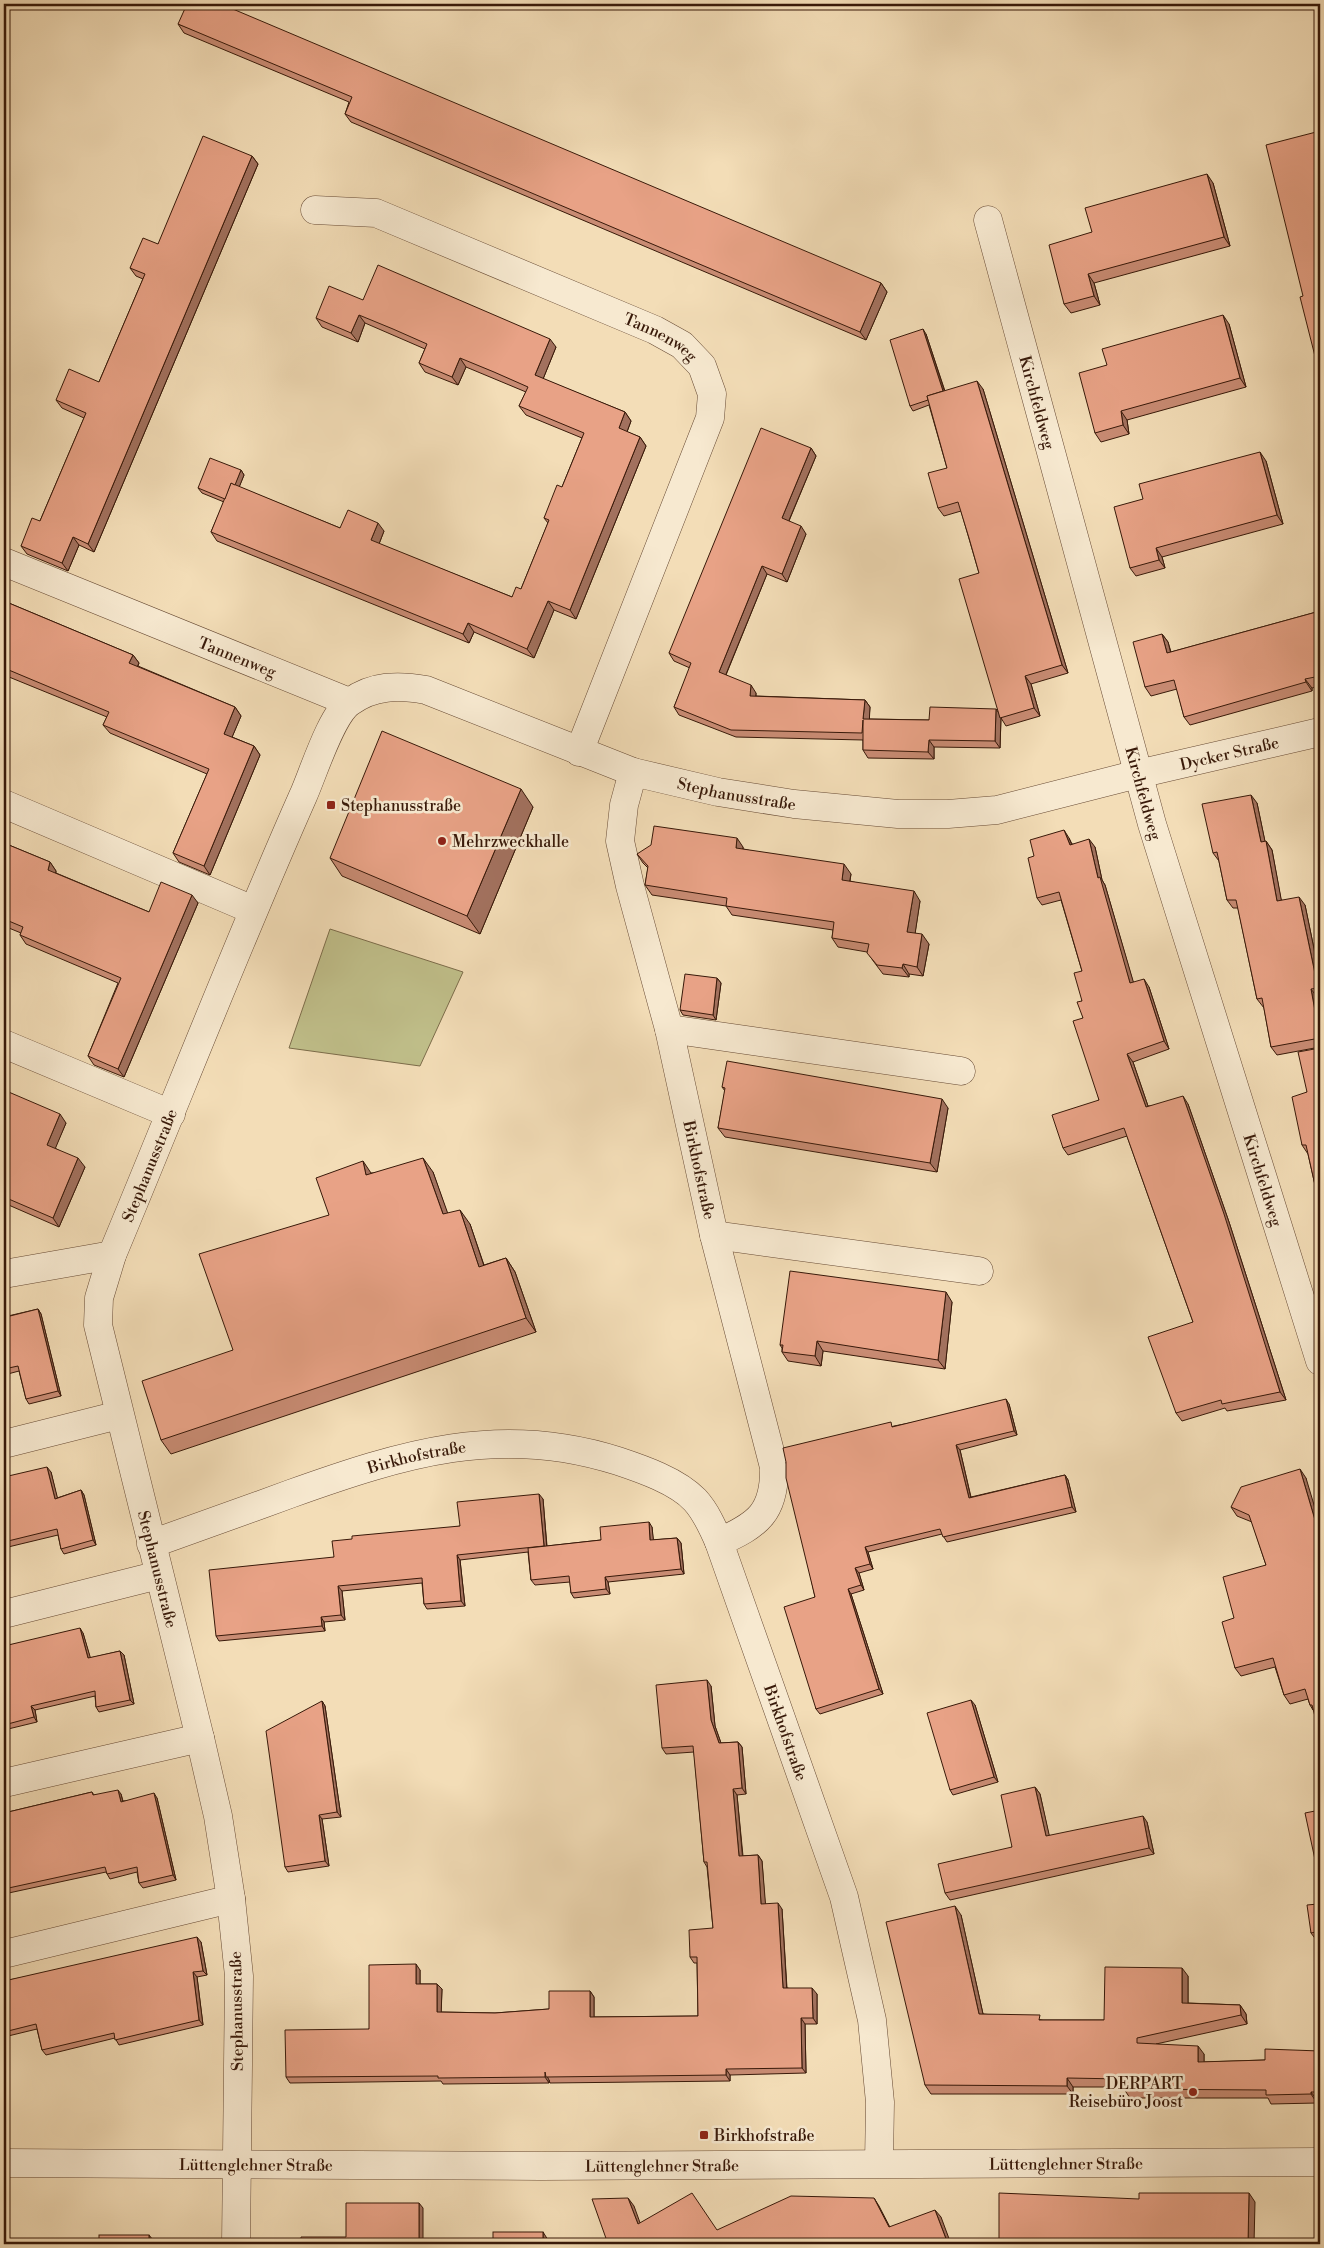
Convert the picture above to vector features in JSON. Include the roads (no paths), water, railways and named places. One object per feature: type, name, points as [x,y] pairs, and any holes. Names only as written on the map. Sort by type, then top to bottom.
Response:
[{"type":"street","name":"Tannenweg","points":[[315,210],[376,213],[655,330],[682,345],[702,366],[712,394],[710,418],[579,752]]},
{"type":"street","name":"Kirchfeldweg","points":[[988,220],[1138,774],[1309,1284],[1320,1360]]},
{"type":"street","name":"Tannenweg","points":[[4,562],[349,702]]},
{"type":"street","name":"Stephanusstraße","points":[[236,2244],[239,1976],[231,1899],[218,1816],[200,1738],[98,1325],[99,1298],[112,1255],[253,910],[334,724],[349,702],[374,689],[402,686],[426,690],[633,772],[718,792],[775,801],[898,814],[948,814],[997,810],[1138,774]]},
{"type":"street","name":"Dycker Straße","points":[[1138,774],[1320,732]]},
{"type":"street","name":"Birkhofstraße","points":[[633,772],[624,805],[620,841],[630,886],[669,1029],[714,1235],[774,1467],[774,1488],[769,1504],[757,1521],[742,1532],[719,1542]]},
{"type":"street","points":[[4,804],[253,910]]},
{"type":"street","points":[[669,1029],[961,1071]]},
{"type":"street","points":[[4,1044],[171,1114]]},
{"type":"street","points":[[714,1235],[979,1271]]},
{"type":"street","points":[[4,1274],[112,1255]]},
{"type":"street","points":[[4,1444],[119,1416]]},
{"type":"street","name":"Birkhofstraße","points":[[151,1544],[348,1473],[389,1461],[470,1445],[517,1443],[556,1446],[597,1454],[640,1468],[666,1480],[694,1499],[709,1520],[719,1542],[844,1897],[872,2020],[880,2102],[879,2163]]},
{"type":"street","points":[[4,1614],[159,1575]]},
{"type":"street","points":[[4,1783],[200,1738]]},
{"type":"street","points":[[4,1954],[231,1899]]},
{"type":"street","name":"Lüttenglehner Straße","points":[[4,2163],[541,2166],[1320,2162]]},
{"type":"place","name":"Stephanusstraße","points":[[331,805]]},
{"type":"place","name":"Mehrzweckhalle","points":[[442,841]]},
{"type":"place","name":"DERPART Reisebüro Joost","points":[[1193,2092]]},
{"type":"place","name":"Birkhofstraße","points":[[704,2135]]}]
